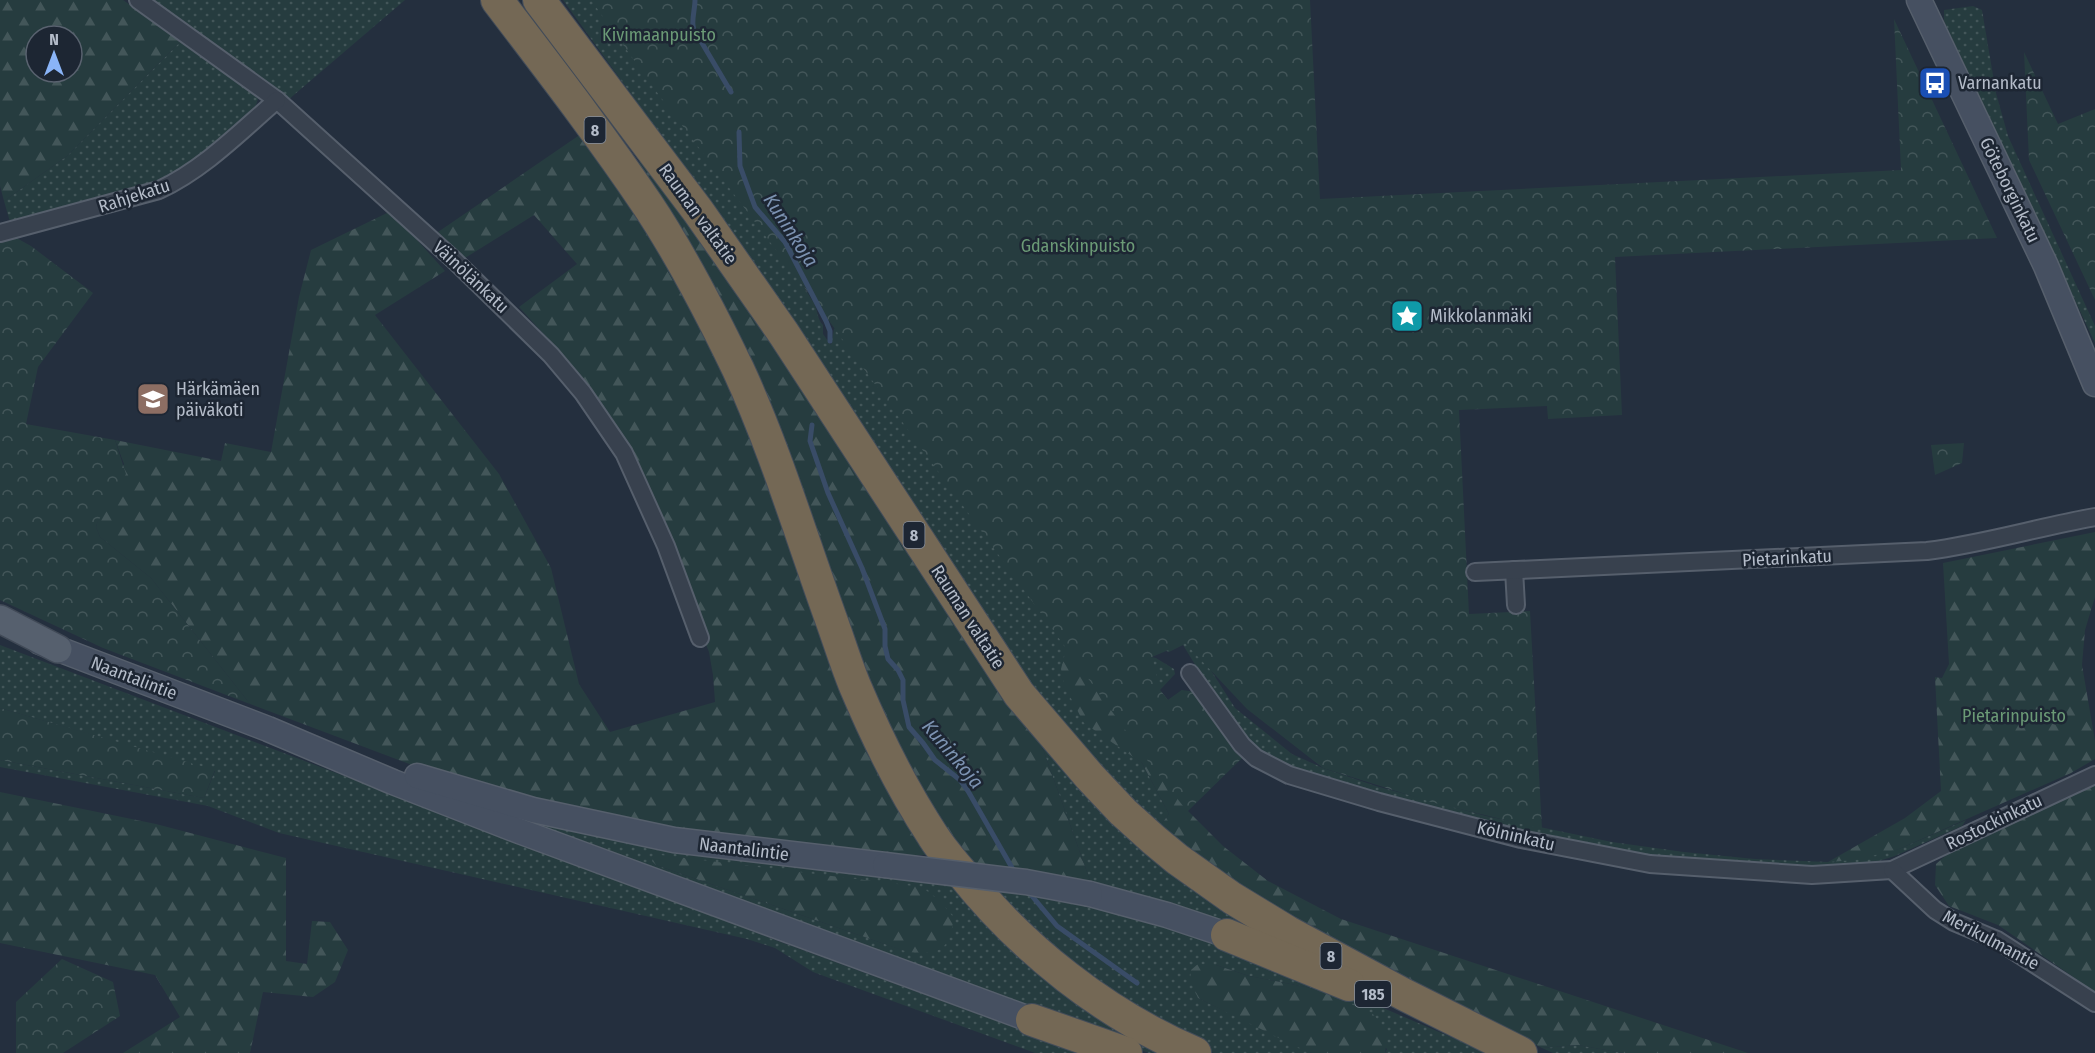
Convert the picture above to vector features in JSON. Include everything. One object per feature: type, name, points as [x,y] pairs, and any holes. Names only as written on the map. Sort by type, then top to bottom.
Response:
[{"type":"highway","name":"Rauman valtatie","points":[[497,0],[578,106],[648,206],[711,314],[766,436],[854,684],[880,741],[934,839],[978,894],[1009,927],[1054,967],[1097,998],[1148,1029],[1195,1053]]},
{"type":"highway","name":"Rauman valtatie","points":[[539,0],[698,211],[784,334],[1019,694],[1090,777],[1154,840],[1232,898],[1288,932],[1403,994],[1521,1053]]},
{"type":"highway","name":"185","points":[[1227,935],[1521,1053]]},
{"type":"highway","name":"185","points":[[1032,1020],[1126,1053]]},
{"type":"main road","name":"Göteborginkatu","points":[[1919,0],[2046,266],[2095,384]]},
{"type":"main road","points":[[0,619],[58,649]]},
{"type":"main road","name":"Naantalintie","points":[[0,627],[268,729],[393,782],[519,831],[1032,1020]]},
{"type":"main road","name":"Naantalintie","points":[[268,729],[475,794],[593,825],[713,846],[1026,882],[1090,894],[1167,915],[1227,935]]},
{"type":"street","name":"Väinölänkatu","points":[[138,0],[277,100],[518,321],[551,355],[583,393],[624,453],[666,546],[700,638]]},
{"type":"street","name":"Rahjekatu","points":[[0,233],[159,190],[177,182],[196,170],[277,100]]},
{"type":"street","name":"Pietarinkatu","points":[[1475,572],[1927,551],[1951,548],[2095,517]]},
{"type":"street","points":[[1514,570],[1516,605]]},
{"type":"street","name":"Kölninkatu","points":[[1190,673],[1242,745],[1256,758],[1289,775],[1379,802],[1521,840],[1650,864],[1812,875],[1892,870]]},
{"type":"street","name":"Rostockinkatu","points":[[1892,870],[2095,775]]},
{"type":"street","name":"Merikulmantie","points":[[1892,870],[1935,910],[1954,922],[1997,940],[2095,1003]]},
{"type":"green space","points":[[0,0],[123,0],[181,41],[67,156],[4,201],[0,186]]},
{"type":"green space","points":[[151,0],[405,0],[288,100]]},
{"type":"green space","points":[[563,0],[622,0],[814,303],[823,325],[823,334],[831,345],[834,329],[838,326],[1090,643],[1156,658],[1174,669],[1175,674],[1118,745],[1142,763],[1169,814],[1160,826],[1138,810],[1036,696],[754,264]]},
{"type":"green space","name":"Gdanskinpuisto","points":[[591,0],[1310,0],[1320,199],[1901,170],[1894,19],[1997,238],[1615,257],[1622,415],[1548,419],[1547,406],[1459,410],[1469,614],[1530,611],[1542,829],[1431,802],[1323,768],[1247,709],[1185,643],[1152,657],[1160,690],[1168,700],[1182,690],[1196,692],[1231,745],[1244,756],[1187,811],[1150,764],[819,307],[656,91]]},
{"type":"green space","points":[[1973,6],[1982,10],[1996,93],[2008,136],[2095,326],[2095,343],[1944,21],[1944,10]]},
{"type":"green space","points":[[181,41],[256,92],[258,99],[255,108],[210,150],[172,177],[145,187],[10,222],[4,201],[67,156]]},
{"type":"green space","points":[[2024,52],[2058,124],[2095,109],[2095,300],[2029,160]]},
{"type":"green space","points":[[581,134],[680,285],[725,365],[933,855],[885,855],[604,816],[412,765],[250,704],[151,578],[100,537],[96,527],[97,523],[124,464],[115,440],[221,461],[225,443],[271,452],[299,297],[311,250],[391,211],[445,271],[375,315],[499,474],[551,568],[579,684],[610,732],[715,702],[709,652],[629,449],[572,365],[519,307],[577,264],[534,215],[465,258],[438,232]]},
{"type":"green space","points":[[645,158],[723,268],[1040,741],[1092,886],[973,865],[917,791],[637,164]]},
{"type":"green space","points":[[13,236],[31,246],[93,293],[38,367],[26,424],[115,440],[126,474],[97,523],[96,527],[100,537],[151,578],[250,704],[103,648],[0,600],[0,239]]},
{"type":"green space","points":[[1964,443],[1962,463],[1935,475],[1931,445]]},
{"type":"green space","name":"Pietarinpuisto","points":[[2095,532],[2095,597],[2085,630],[2082,665],[2095,741],[2095,759],[2071,773],[1899,849],[1856,860],[1828,862],[1905,818],[1941,791],[1935,677],[1942,678],[1949,664],[1943,563]]},
{"type":"green space","points":[[1153,618],[1198,650],[1235,708],[1292,754],[1323,768],[1376,786],[1486,816],[1612,842],[1684,852],[1755,859],[1828,862],[1899,849],[1966,820],[1962,826],[1895,856],[1866,865],[1817,869],[1683,859],[1629,852],[1523,832],[1284,768],[1262,756],[1221,707],[1183,645],[1169,652],[1152,645]]},
{"type":"green space","points":[[0,645],[775,940],[1084,1053],[1035,1053],[813,972],[775,948],[747,939],[279,833],[208,806],[0,767],[0,760],[204,798],[215,771],[0,708]]},
{"type":"green space","points":[[1074,645],[1150,678],[1168,700],[1182,690],[1219,728],[1231,745],[1244,756],[1188,811],[1223,846],[1268,881],[1341,919],[1748,1053],[1623,1053],[1578,1045],[1542,1048],[1296,920],[1223,876],[1160,826],[1169,814],[1142,763],[1084,723],[1065,687],[1061,669],[1065,653]]},
{"type":"green space","points":[[0,708],[215,770],[204,798],[0,760]]},
{"type":"green space","points":[[1040,741],[1280,939],[1092,886]]},
{"type":"green space","points":[[2095,785],[2095,992],[1998,925],[1949,906],[1935,885],[1936,864],[1951,851],[2071,792]]},
{"type":"green space","points":[[0,792],[156,824],[286,858],[286,961],[307,964],[312,921],[330,922],[348,950],[335,982],[313,997],[263,992],[250,1053],[123,1053],[180,1017],[155,975],[0,943]]},
{"type":"green space","points":[[526,820],[690,854],[954,884],[1174,1053],[1149,1053],[1128,1046],[669,878]],"holes":[[[652,860],[908,952],[656,865]]]},
{"type":"green space","points":[[661,855],[922,887],[941,902],[954,918],[952,929],[946,944],[941,948],[928,952],[908,952],[656,865],[652,861],[654,857]]},
{"type":"green space","points":[[981,887],[1041,896],[1140,918],[1281,964],[1488,1053],[1385,1053],[1387,1049],[1316,989],[1249,976],[1216,965],[1198,998],[1312,1053],[1214,1053],[1136,1013]]},
{"type":"green space","points":[[62,959],[113,982],[120,1016],[63,1053],[16,1053],[16,1002]]},
{"type":"green space","points":[[1198,964],[1216,965],[1249,976],[1316,989],[1372,1013],[1388,1032],[1385,1053],[1312,1053],[1295,1046],[1198,998],[1190,980],[1191,970]]},
{"type":"green space","points":[[1578,1045],[1623,1053],[1553,1053],[1542,1048]]},
{"type":"waterway","name":"Kuninkoja","points":[[695,0],[694,29],[731,92]]},
{"type":"waterway","name":"Kuninkoja","points":[[739,132],[740,166],[755,207],[785,242],[826,321],[830,331],[830,341]]},
{"type":"waterway","name":"Kuninkoja","points":[[812,425],[810,441],[828,493],[862,568],[885,629],[888,659],[903,680],[903,700],[909,727],[935,760],[960,780],[968,791],[1015,873]]},
{"type":"waterway","name":"Kuninkoja","points":[[1027,890],[1057,926],[1137,983]]},
{"type":"place","name":"Varnankatu","points":[[1935,83]]},
{"type":"place","name":"Mikkolanmäki","points":[[1407,316]]},
{"type":"place","name":"Härkämäen päiväkoti","points":[[153,399]]},
{"type":"park label","name":"Kivimaanpuisto","points":[[659,35]]}]
